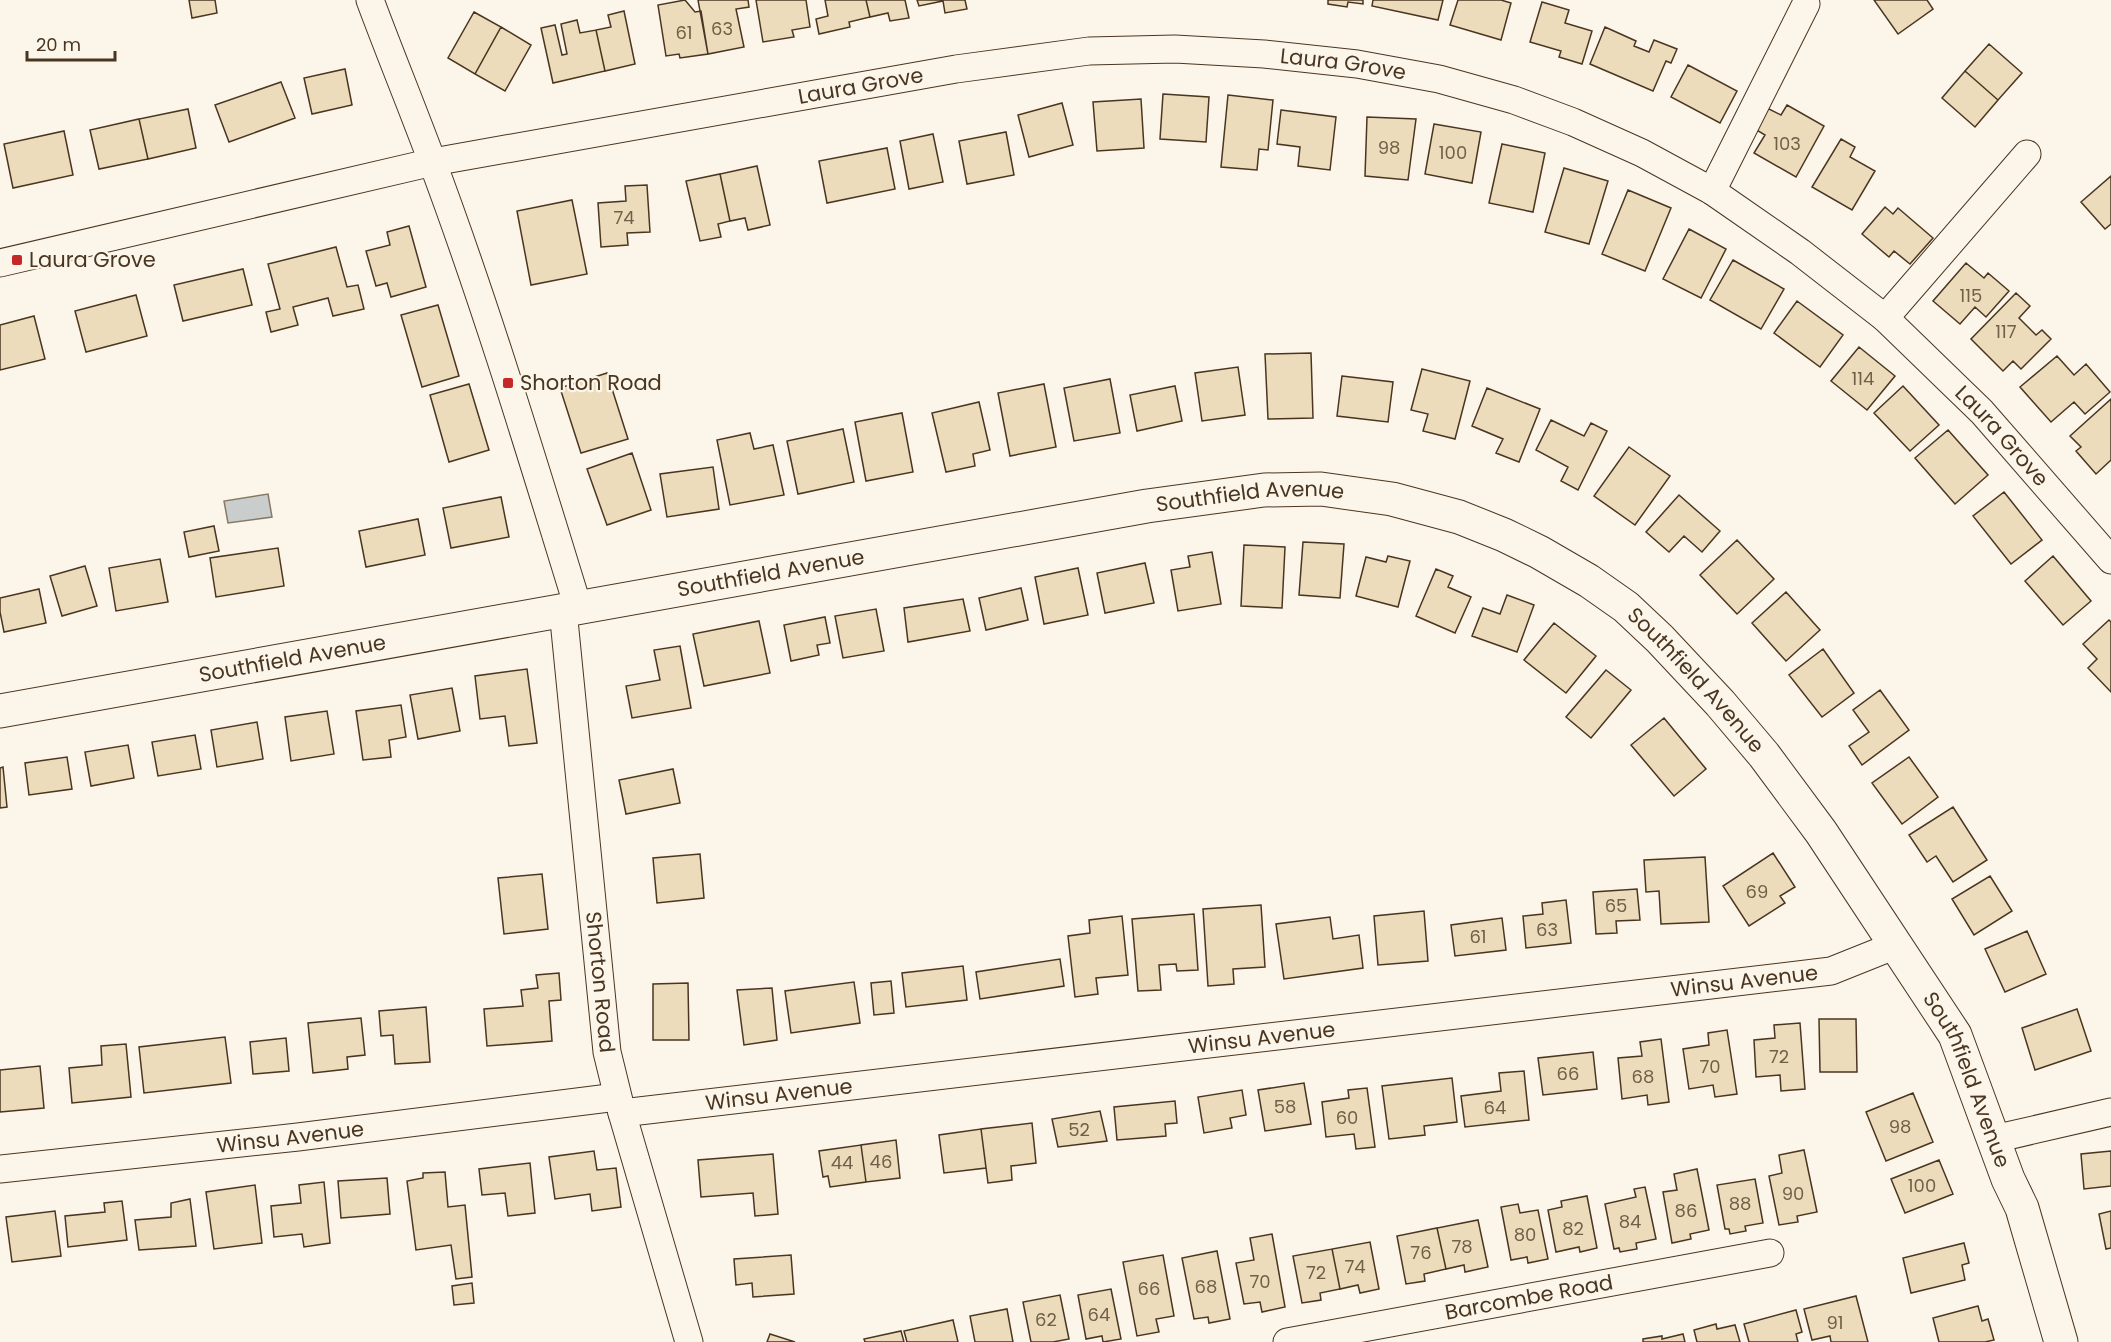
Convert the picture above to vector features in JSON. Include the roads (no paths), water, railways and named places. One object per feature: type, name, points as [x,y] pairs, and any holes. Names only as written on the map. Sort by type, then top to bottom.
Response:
[{"type":"street","name":"Shorton Road","points":[[370,0],[433,162],[508,383],[571,609],[607,1052],[620,1105],[689,1342]]},
{"type":"street","points":[[1712,191],[1806,4]]},
{"type":"street","name":"Laura Grove","points":[[0,264],[433,162],[956,69],[1089,51],[1175,49],[1264,54],[1357,64],[1439,79],[1514,100],[1573,122],[1642,153],[1712,191],[1800,252],[1885,318],[1982,412],[2111,560]]},
{"type":"street","points":[[1885,318],[2027,154]]},
{"type":"street","name":"Southfield Avenue","points":[[0,711],[1147,506],[1264,490],[1322,489],[1423,506],[1459,517],[1539,552],[1589,581],[1626,607],[1660,639],[1720,703],[1764,755],[1821,832],[1954,1035],[2008,1179],[2022,1208],[2061,1342]]},
{"type":"street","name":"Winsu Avenue","points":[[0,1169],[620,1105],[1821,973],[1860,961],[1896,945]]},
{"type":"street","points":[[1994,1139],[2111,1112]]},
{"type":"street","name":"Barcombe Road","points":[[1287,1342],[1770,1253]]},
{"type":"place","name":"Laura Grove","points":[[17,260]]},
{"type":"place","name":"Shorton Road","points":[[508,383]]}]
